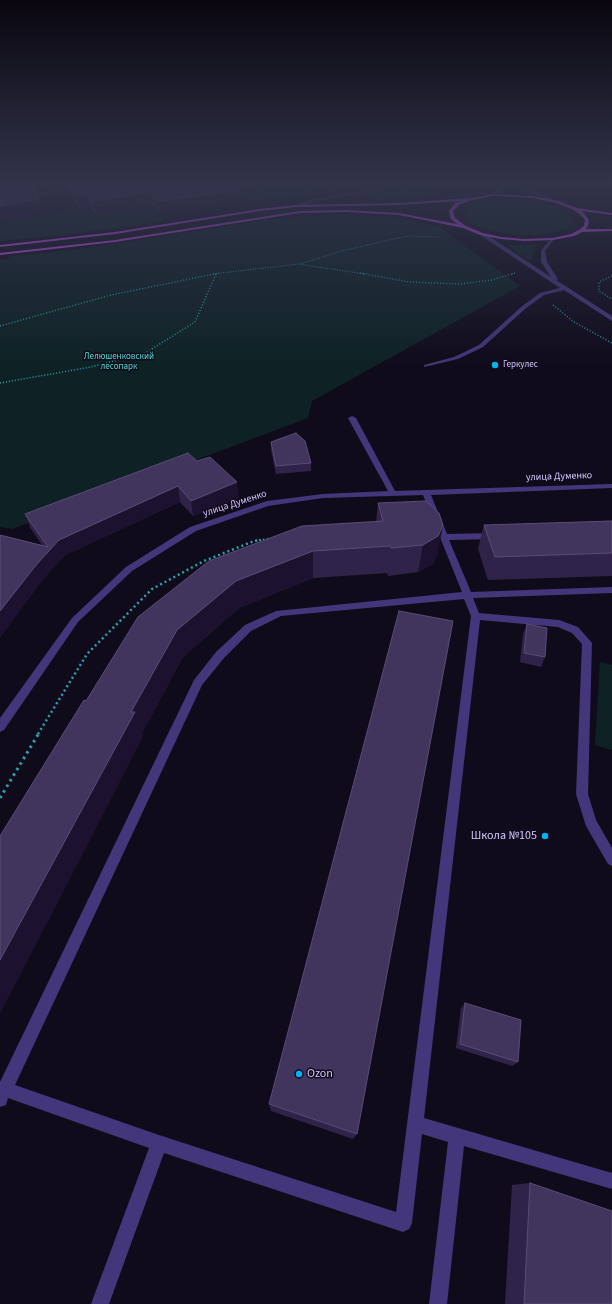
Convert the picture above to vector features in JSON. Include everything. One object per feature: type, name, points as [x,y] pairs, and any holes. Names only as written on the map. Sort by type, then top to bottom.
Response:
[{"type":"main road","points":[[0,246],[19,244]]},
{"type":"main road","points":[[0,254],[90,244]]},
{"type":"street","points":[[497,244],[557,282],[612,320]]},
{"type":"street","points":[[549,244],[543,251],[544,262],[557,282]]},
{"type":"street","points":[[426,366],[456,358],[481,346],[523,308],[542,294],[565,288]]},
{"type":"street","points":[[352,418],[393,494]]},
{"type":"street","name":"улица Думенко","points":[[0,727],[75,620],[129,569],[193,529],[267,504],[323,496],[612,486]]},
{"type":"street","points":[[426,493],[467,595],[476,616],[404,1223],[159,1143],[2,1094],[198,683],[220,655],[248,628],[279,613],[467,595],[612,590]]},
{"type":"street","points":[[444,537],[505,536]]},
{"type":"street","points":[[476,616],[559,624],[574,630],[587,643],[582,794],[590,822],[612,860]]},
{"type":"street","points":[[415,1124],[612,1181]]},
{"type":"street","points":[[438,1304],[457,1137]]},
{"type":"street","points":[[100,1304],[159,1143]]},
{"type":"path","points":[[0,326],[111,295],[217,273],[298,264],[372,244]]},
{"type":"path","points":[[298,264],[356,272],[409,282],[460,284],[492,280],[515,273]]},
{"type":"path","points":[[0,383],[91,367],[147,352],[195,322],[217,273]]},
{"type":"path","points":[[612,276],[598,282],[599,291],[612,299]]},
{"type":"path","points":[[0,798],[87,654],[152,589],[204,561],[254,541],[274,538]]},
{"type":"green space","name":"Лелюшенковский лесопарк","points":[[113,244],[462,244],[520,286],[312,401],[308,418],[12,529],[0,527],[0,260],[8,259],[10,256],[73,250]]},
{"type":"green space","points":[[507,245],[537,245],[531,262]]},
{"type":"green space","points":[[600,662],[612,665],[612,750],[595,745]]},
{"type":"building","points":[[296,433],[305,441],[311,463],[276,466],[271,442]]},
{"type":"building","points":[[188,453],[197,461],[210,457],[237,482],[191,501],[178,486],[59,540],[37,564],[0,611],[0,535],[48,547],[25,514]]},
{"type":"building","points":[[426,501],[439,513],[443,525],[438,536],[423,545],[391,548],[390,546],[313,551],[236,581],[177,630],[131,712],[135,712],[0,960],[0,836],[84,700],[86,701],[138,617],[209,561],[302,526],[383,521],[378,503]]},
{"type":"building","points":[[612,521],[612,553],[495,557],[484,525]]},
{"type":"building","points":[[399,611],[453,621],[357,1134],[269,1104]]},
{"type":"building","points":[[527,624],[547,628],[545,657],[524,653]]},
{"type":"building","points":[[465,1003],[521,1020],[518,1062],[460,1044]]},
{"type":"building","points":[[530,1183],[612,1211],[612,1304],[524,1304]]},
{"type":"place","name":"Геркулес","points":[[495,365]]},
{"type":"place","name":"Школа №105","points":[[545,836]]},
{"type":"place","name":"Ozon","points":[[299,1074]]}]
